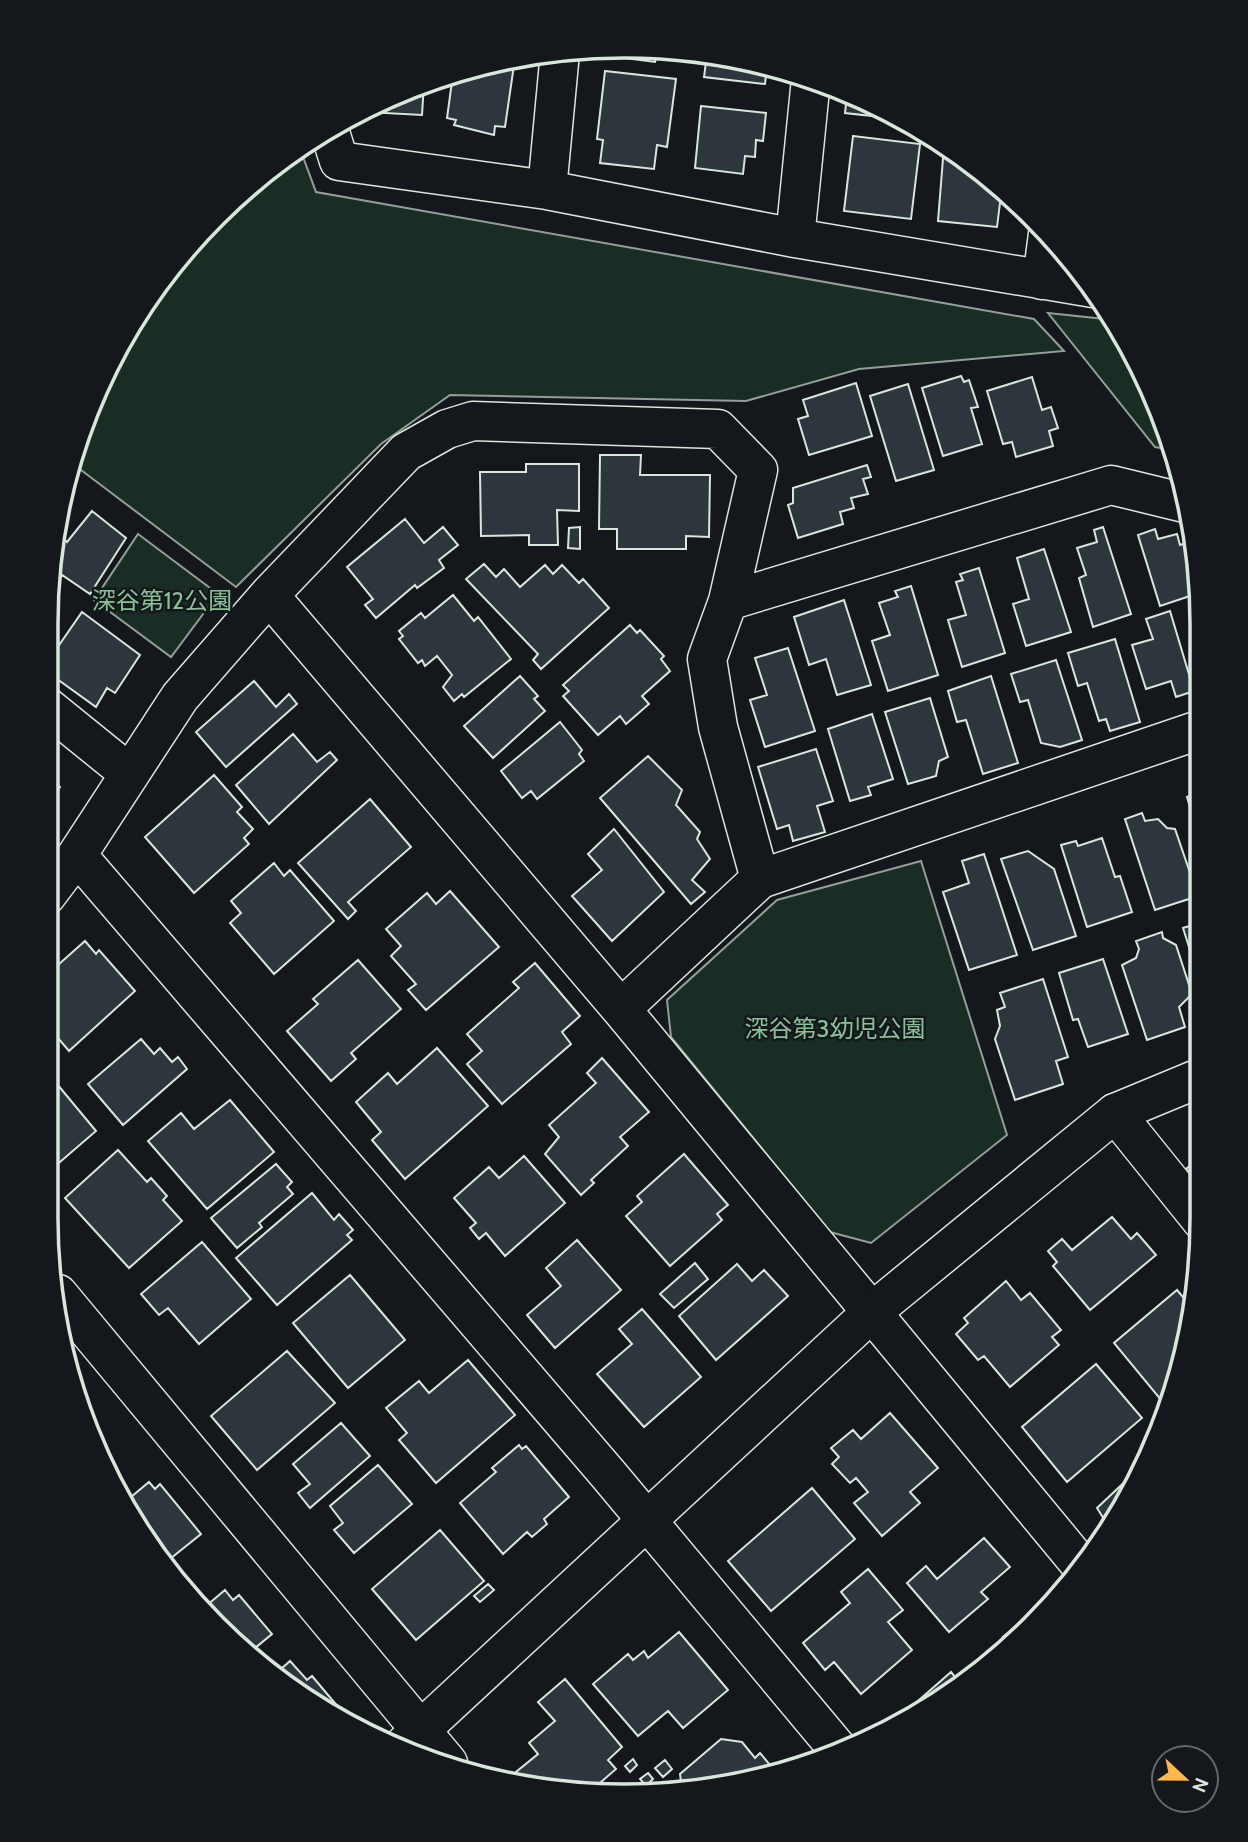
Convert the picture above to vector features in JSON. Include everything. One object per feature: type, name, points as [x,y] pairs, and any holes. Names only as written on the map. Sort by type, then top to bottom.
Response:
[{"type":"street","points":[[547,190],[559,62]]},
{"type":"street","points":[[795,238],[810,89]]},
{"type":"street","points":[[332,139],[339,161],[547,190],[795,238],[1078,286]]},
{"type":"street","points":[[1042,280],[1046,247]]},
{"type":"street","points":[[58,880],[180,697],[269,595],[406,452],[447,429],[472,421],[718,429],[758,470],[728,601],[708,659],[718,727],[760,879]]},
{"type":"street","points":[[728,601],[1111,485],[1176,501]]},
{"type":"street","points":[[269,595],[621,1009],[1076,1559]]},
{"type":"street","points":[[58,716],[130,774]]},
{"type":"street","points":[[621,1009],[760,879],[1190,733]]},
{"type":"street","points":[[77,855],[648,1522],[833,1744]]},
{"type":"street","points":[[65,1303],[410,1740],[872,1312],[1115,1113],[1190,1082]]},
{"type":"street","points":[[1115,1113],[1190,1207]]},
{"type":"green space","points":[[303,157],[316,192],[1034,319],[1064,351],[859,369],[746,401],[450,395],[381,444],[236,587],[80,469],[101,407],[116,374],[153,309],[198,251],[224,224],[251,198]]},
{"type":"green space","points":[[1048,313],[1101,319],[1147,407],[1162,448],[1155,447]]},
{"type":"green space","name":"深谷第12公園","points":[[138,534],[218,594],[171,657],[94,600]]},
{"type":"green space","name":"深谷第3幼児公園","points":[[921,861],[1007,1135],[871,1243],[830,1232],[671,1037],[667,1000],[777,900]]},
{"type":"building","points":[[624,58],[656,59],[655,62]]},
{"type":"building","points":[[706,64],[766,76],[765,84],[704,77]]},
{"type":"building","points":[[513,69],[505,127],[495,126],[494,135],[454,125],[456,120],[447,118],[451,85]]},
{"type":"building","points":[[605,71],[676,79],[667,147],[657,145],[654,169],[600,163],[603,140],[597,139]]},
{"type":"building","points":[[423,95],[422,115],[381,113]]},
{"type":"building","points":[[846,103],[874,116],[845,113]]},
{"type":"building","points":[[701,106],[766,113],[763,141],[756,140],[755,157],[745,156],[743,174],[695,168]]},
{"type":"building","points":[[853,136],[920,144],[911,219],[844,211]]},
{"type":"building","points":[[943,156],[1003,203],[1000,203],[997,227],[938,221]]},
{"type":"building","points":[[961,376],[964,382],[969,380],[978,407],[971,408],[982,444],[943,456],[922,388]]},
{"type":"building","points":[[1032,377],[1042,410],[1051,407],[1058,428],[1049,431],[1053,446],[1016,457],[1012,442],[1003,444],[987,391]]},
{"type":"building","points":[[856,383],[872,436],[809,455],[798,419],[808,416],[803,400]]},
{"type":"building","points":[[908,384],[934,470],[896,481],[870,396]]},
{"type":"building","points":[[600,455],[641,455],[640,475],[710,475],[709,537],[686,536],[686,549],[617,549],[617,529],[599,529]]},
{"type":"building","points":[[526,464],[579,464],[579,511],[557,510],[558,545],[529,545],[529,535],[481,536],[480,472],[526,472]]},
{"type":"building","points":[[867,465],[871,477],[863,479],[868,494],[851,498],[854,508],[840,512],[843,524],[798,538],[788,505],[793,503],[793,488]]},
{"type":"building","points":[[92,511],[126,538],[90,594],[62,575],[60,578],[65,540],[67,542]]},
{"type":"building","points":[[405,519],[424,543],[443,527],[458,545],[439,560],[444,568],[417,588],[415,585],[376,618],[365,605],[373,599],[347,567]]},
{"type":"building","points":[[580,527],[580,549],[568,548],[569,528]]},
{"type":"building","points":[[1103,527],[1131,614],[1093,627],[1079,578],[1086,575],[1077,548],[1097,542],[1094,530]]},
{"type":"building","points":[[1155,529],[1158,539],[1177,534],[1180,545],[1184,544],[1189,596],[1160,606],[1138,535]]},
{"type":"building","points":[[1044,549],[1071,632],[1026,646],[1013,604],[1029,599],[1017,558]]},
{"type":"building","points":[[484,564],[496,577],[504,569],[520,587],[545,565],[553,574],[562,565],[579,583],[583,579],[609,608],[541,669],[533,660],[538,654],[466,579]]},
{"type":"building","points":[[979,568],[1005,653],[962,667],[948,620],[966,615],[956,582],[963,580],[960,574]]},
{"type":"building","points":[[911,586],[938,675],[888,691],[872,641],[890,635],[879,603],[898,597],[895,591]]},
{"type":"building","points":[[453,595],[474,621],[478,617],[511,659],[464,697],[462,694],[454,701],[443,687],[452,675],[437,656],[425,666],[422,660],[418,663],[399,639],[403,636],[399,631],[421,613],[425,618]]},
{"type":"building","points":[[844,600],[871,685],[837,695],[826,659],[809,665],[794,617]]},
{"type":"building","points":[[1170,611],[1190,678],[1190,692],[1176,697],[1171,681],[1146,689],[1132,645],[1153,639],[1146,619]]},
{"type":"building","points":[[82,612],[140,655],[115,693],[107,688],[96,707],[58,680],[58,647]]},
{"type":"building","points":[[630,625],[637,633],[640,630],[664,656],[661,659],[670,671],[642,696],[649,704],[626,724],[620,716],[598,735],[563,696],[569,691],[563,685]]},
{"type":"building","points":[[1115,639],[1140,722],[1110,731],[1106,719],[1099,721],[1087,683],[1078,686],[1068,653]]},
{"type":"building","points":[[788,648],[815,731],[765,747],[750,700],[767,695],[755,658]]},
{"type":"building","points":[[1056,660],[1082,740],[1060,747],[1041,743],[1028,700],[1020,702],[1011,674]]},
{"type":"building","points":[[520,676],[538,696],[534,699],[545,711],[493,758],[464,726]]},
{"type":"building","points":[[991,676],[1018,763],[983,774],[966,720],[957,722],[948,691]]},
{"type":"building","points":[[254,681],[276,707],[289,694],[297,704],[226,767],[196,732]]},
{"type":"building","points":[[930,698],[948,757],[939,761],[936,776],[908,784],[885,712]]},
{"type":"building","points":[[872,714],[893,779],[868,787],[871,795],[850,801],[828,729]]},
{"type":"building","points":[[560,722],[582,750],[579,754],[584,761],[537,799],[531,791],[522,798],[501,771]]},
{"type":"building","points":[[293,734],[317,762],[330,752],[337,760],[269,824],[236,785]]},
{"type":"building","points":[[816,749],[833,801],[817,806],[825,832],[793,841],[789,825],[777,829],[758,767]]},
{"type":"building","points":[[648,756],[682,790],[676,805],[700,832],[697,839],[710,859],[692,880],[705,892],[691,904],[600,798]]},
{"type":"building","points":[[214,775],[242,807],[237,812],[253,829],[244,838],[249,844],[194,893],[145,837]]},
{"type":"building","points":[[370,799],[411,847],[348,902],[356,911],[348,919],[298,863]]},
{"type":"building","points":[[1142,813],[1145,821],[1158,819],[1167,828],[1175,829],[1190,873],[1190,899],[1155,910],[1125,819]]},
{"type":"building","points":[[614,829],[664,892],[612,941],[572,896],[602,870],[588,854]]},
{"type":"building","points":[[1102,838],[1115,877],[1120,876],[1132,912],[1087,927],[1061,845],[1076,841],[1078,846]]},
{"type":"building","points":[[1028,851],[1054,869],[1076,936],[1033,950],[1001,859]]},
{"type":"building","points":[[984,854],[1017,955],[969,970],[943,892],[969,883],[962,861]]},
{"type":"building","points":[[274,863],[284,876],[290,870],[334,921],[274,974],[230,923],[241,913],[231,901]]},
{"type":"building","points":[[450,891],[499,947],[426,1010],[408,990],[416,984],[391,956],[401,946],[386,929],[427,893],[436,904]]},
{"type":"building","points":[[1190,926],[1190,950],[1183,928]]},
{"type":"building","points":[[1162,932],[1163,938],[1176,945],[1190,988],[1190,996],[1179,1007],[1185,1027],[1147,1040],[1122,965],[1136,958],[1139,949],[1136,941]]},
{"type":"building","points":[[85,941],[96,954],[99,950],[135,991],[69,1051],[58,1038],[58,965]]},
{"type":"building","points":[[1103,959],[1128,1034],[1088,1047],[1078,1019],[1073,1020],[1059,973]]},
{"type":"building","points":[[358,960],[401,1009],[351,1053],[356,1059],[331,1081],[287,1031],[318,1004],[313,999]]},
{"type":"building","points":[[535,963],[580,1016],[562,1032],[571,1044],[502,1104],[467,1064],[482,1051],[467,1034],[519,988],[513,982]]},
{"type":"building","points":[[1043,979],[1068,1057],[1056,1061],[1063,1084],[1015,1100],[995,1039],[1000,1026],[997,1010],[1005,1007],[1000,993]]},
{"type":"building","points":[[141,1039],[154,1054],[160,1048],[172,1062],[178,1057],[187,1069],[123,1125],[88,1084]]},
{"type":"building","points":[[437,1048],[488,1106],[405,1179],[372,1140],[381,1132],[356,1102],[388,1073],[397,1084]]},
{"type":"building","points":[[602,1058],[649,1112],[620,1137],[628,1146],[591,1180],[594,1183],[581,1195],[545,1154],[559,1137],[549,1125],[596,1083],[587,1073]]},
{"type":"building","points":[[58,1085],[96,1131],[58,1164]]},
{"type":"building","points":[[230,1100],[274,1152],[207,1209],[148,1141],[181,1113],[194,1129]]},
{"type":"building","points":[[118,1150],[147,1182],[151,1178],[167,1196],[163,1200],[182,1221],[129,1268],[65,1198]]},
{"type":"building","points":[[684,1154],[728,1205],[717,1214],[722,1220],[670,1266],[626,1216],[642,1202],[637,1196]]},
{"type":"building","points":[[524,1156],[565,1203],[505,1256],[486,1233],[479,1239],[470,1228],[476,1223],[454,1198],[489,1167],[499,1178]]},
{"type":"building","points":[[276,1164],[292,1182],[287,1187],[293,1194],[259,1223],[262,1227],[237,1248],[211,1218]]},
{"type":"building","points":[[312,1193],[334,1220],[339,1214],[353,1230],[347,1235],[352,1240],[277,1305],[236,1258]]},
{"type":"building","points":[[1112,1217],[1131,1239],[1137,1233],[1156,1255],[1090,1310],[1053,1266],[1057,1262],[1048,1251],[1062,1239],[1072,1250]]},
{"type":"building","points":[[577,1240],[621,1290],[555,1348],[527,1315],[561,1286],[546,1268]]},
{"type":"building","points":[[202,1242],[251,1299],[199,1344],[168,1308],[159,1315],[141,1294]]},
{"type":"building","points":[[695,1263],[708,1279],[674,1308],[660,1294]]},
{"type":"building","points":[[737,1264],[752,1281],[764,1270],[788,1296],[716,1360],[679,1316]]},
{"type":"building","points":[[350,1275],[405,1340],[348,1388],[293,1323]]},
{"type":"building","points":[[1006,1281],[1021,1300],[1030,1293],[1061,1330],[1052,1337],[1059,1345],[1010,1387],[984,1356],[978,1360],[956,1334],[968,1323],[964,1318]]},
{"type":"building","points":[[1177,1290],[1184,1298],[1171,1365],[1160,1399],[1114,1343]]},
{"type":"building","points":[[642,1309],[701,1377],[644,1427],[597,1374],[632,1344],[619,1329]]},
{"type":"building","points":[[287,1351],[335,1403],[257,1470],[211,1416]]},
{"type":"building","points":[[468,1360],[515,1415],[436,1483],[399,1440],[407,1433],[386,1408],[419,1381],[429,1393]]},
{"type":"building","points":[[1096,1364],[1142,1418],[1067,1482],[1022,1427]]},
{"type":"building","points":[[890,1413],[938,1468],[910,1492],[920,1503],[882,1536],[854,1503],[868,1492],[856,1478],[850,1483],[832,1464],[839,1457],[831,1448],[853,1430],[861,1439]]},
{"type":"building","points":[[341,1423],[370,1456],[310,1508],[298,1493],[310,1484],[293,1464]]},
{"type":"building","points":[[519,1445],[522,1449],[526,1446],[569,1497],[544,1519],[547,1524],[532,1537],[527,1532],[503,1554],[460,1503],[496,1472],[492,1468]]},
{"type":"building","points":[[378,1465],[412,1504],[354,1553],[334,1530],[343,1523],[330,1506]]},
{"type":"building","points":[[149,1482],[155,1489],[160,1484],[201,1534],[171,1558],[132,1497]]},
{"type":"building","points":[[1124,1483],[1104,1519],[1097,1508]]},
{"type":"building","points":[[812,1488],[855,1539],[771,1611],[728,1561]]},
{"type":"building","points":[[440,1530],[484,1581],[416,1640],[372,1589]]},
{"type":"building","points":[[984,1538],[1010,1567],[981,1592],[988,1599],[949,1632],[907,1583],[926,1566],[937,1579]]},
{"type":"building","points":[[868,1569],[903,1610],[888,1622],[912,1650],[861,1694],[834,1662],[825,1670],[803,1643],[850,1603],[841,1592]]},
{"type":"building","points":[[488,1584],[494,1590],[480,1602],[474,1596]]},
{"type":"building","points":[[225,1590],[233,1600],[239,1595],[272,1634],[255,1648],[210,1603]]},
{"type":"building","points":[[679,1632],[728,1690],[683,1728],[668,1711],[638,1736],[593,1684],[628,1654],[633,1660],[644,1651],[648,1658]]},
{"type":"building","points":[[290,1661],[307,1680],[312,1676],[337,1706],[309,1689],[281,1669]]},
{"type":"building","points":[[951,1672],[955,1677],[939,1689],[916,1703]]},
{"type":"building","points":[[565,1679],[622,1747],[608,1760],[616,1769],[599,1783],[517,1774],[538,1754],[529,1743],[555,1721],[538,1702]]},
{"type":"building","points":[[721,1739],[742,1742],[755,1758],[760,1753],[770,1765],[681,1781],[680,1774]]},
{"type":"building","points":[[633,1759],[637,1765],[630,1772],[625,1766]]},
{"type":"building","points":[[665,1760],[672,1769],[663,1777],[655,1768]]},
{"type":"building","points":[[648,1773],[653,1779],[644,1783],[640,1779]]}]
